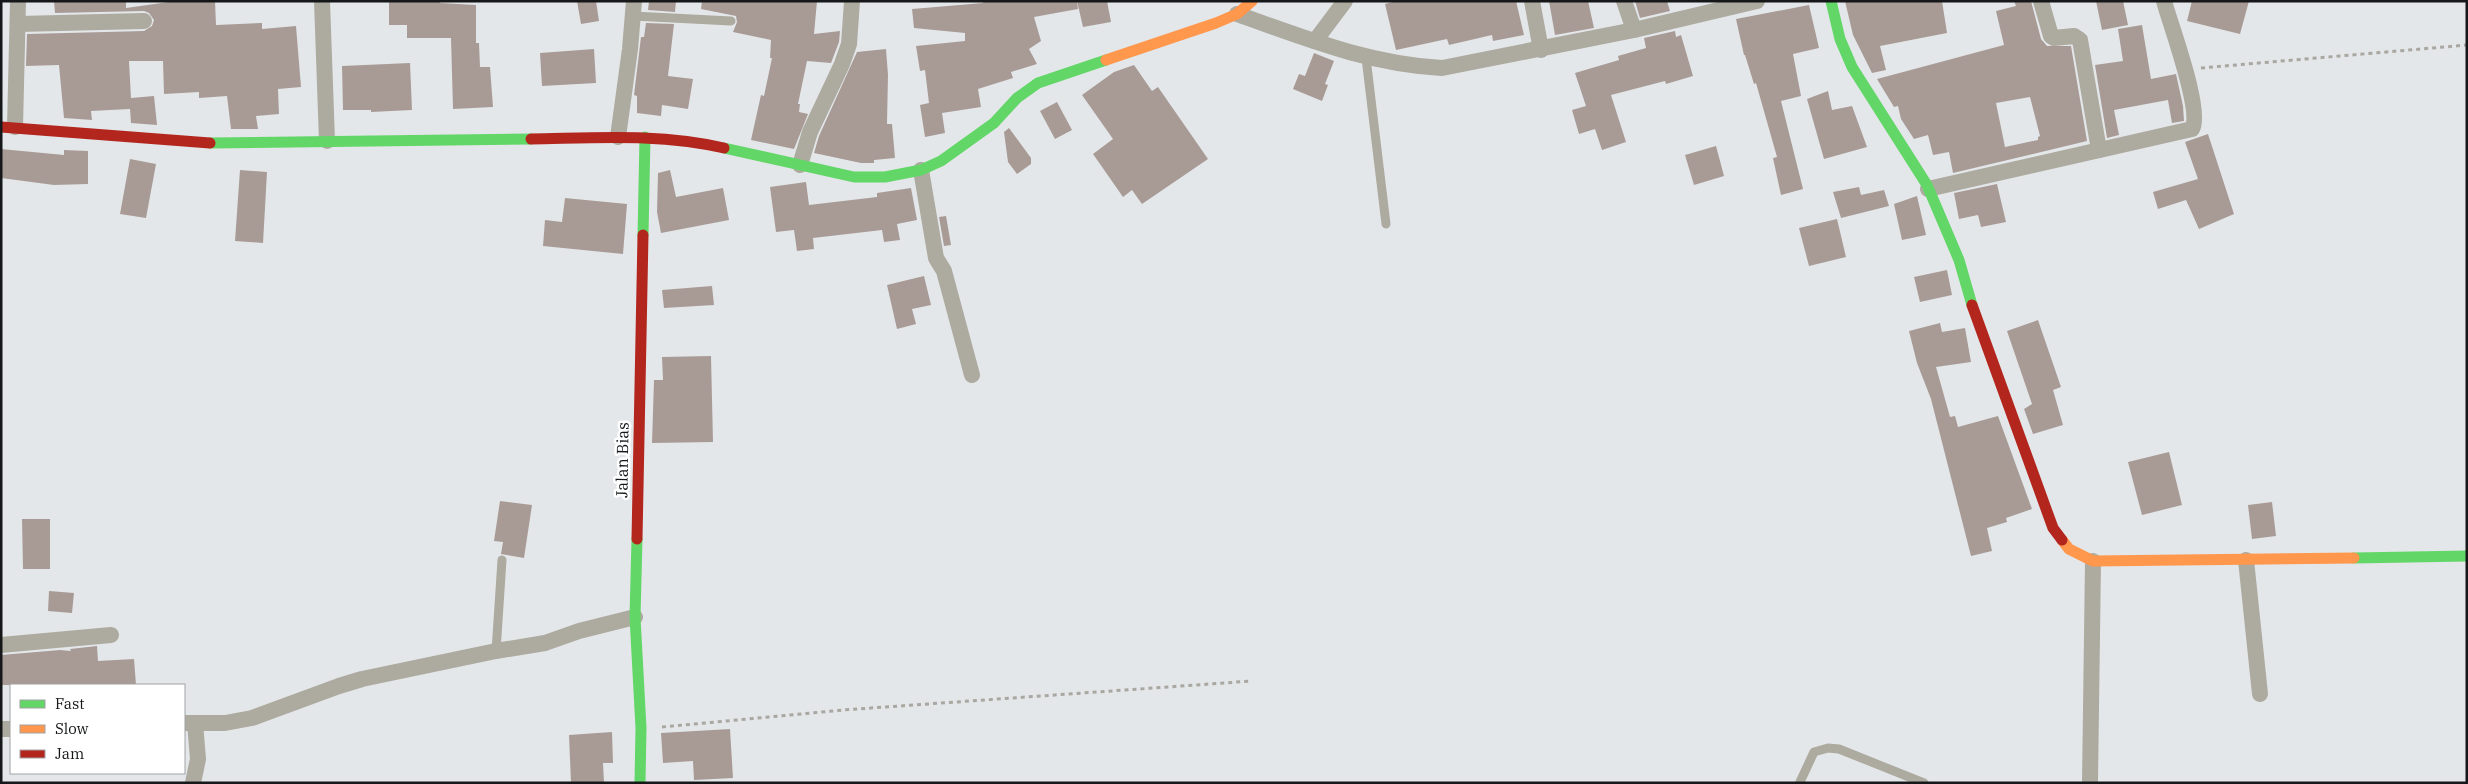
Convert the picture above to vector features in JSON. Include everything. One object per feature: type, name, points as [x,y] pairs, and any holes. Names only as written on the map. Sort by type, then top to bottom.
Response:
[{"type":"street","points":[[18,1],[18,24],[8,127],[216,143],[644,137],[698,142],[854,177],[885,176],[921,170],[941,161],[994,123],[1017,98],[1038,83],[1237,14],[1252,1]]},
{"type":"street","points":[[322,1],[327,141]]},
{"type":"street","points":[[800,165],[810,132],[849,44],[852,1]]},
{"type":"street","points":[[1315,41],[1345,1]]},
{"type":"street","points":[[1532,1],[1541,50]]},
{"type":"street","points":[[1624,1],[1634,30]]},
{"type":"street","points":[[1237,14],[1366,58],[1418,67],[1442,68],[1541,50],[1634,30],[1735,4],[1757,1]]},
{"type":"street","points":[[1831,1],[1840,39],[1852,67],[1911,159],[1928,190],[1959,260],[1972,307],[2052,528],[2069,549],[2093,561],[2467,556]]},
{"type":"street","points":[[2041,1],[2051,36],[2054,38],[2074,36],[2080,40],[2099,150]]},
{"type":"street","points":[[1928,190],[2192,129],[2195,119],[2186,69],[2164,1]]},
{"type":"street","points":[[618,136],[633,9]]},
{"type":"street","points":[[18,24],[144,21]]},
{"type":"street","name":"Jalan Bias","points":[[640,783],[641,728],[635,617],[644,137]]},
{"type":"street","points":[[921,170],[936,258],[945,274],[972,375]]},
{"type":"street","points":[[2246,560],[2260,694]]},
{"type":"street","points":[[2090,783],[2093,561]]},
{"type":"street","points":[[193,783],[198,759],[190,723],[224,723],[252,718],[347,684],[496,651],[545,643],[580,631],[635,617]]},
{"type":"street","points":[[1,645],[111,635]]},
{"type":"lane","points":[[633,9],[731,21]]},
{"type":"lane","points":[[1366,58],[1386,224]]},
{"type":"lane","points":[[496,651],[502,560]]},
{"type":"lane","points":[[1800,782],[1814,752],[1828,748],[1839,749],[1924,783]]},
{"type":"path","points":[[2186,69],[2467,45]]},
{"type":"path","points":[[641,728],[843,710],[1252,681]]},
{"type":"building","points":[[54,1],[126,1],[126,8],[176,1],[215,1],[216,25],[262,23],[262,29],[296,26],[301,87],[278,89],[279,114],[256,116],[258,129],[231,129],[227,96],[199,98],[199,92],[164,94],[163,61],[129,61],[131,98],[154,96],[157,125],[131,123],[130,109],[91,111],[92,120],[64,118],[59,65],[26,66],[27,34],[144,31],[152,26],[154,20],[149,13],[144,11],[55,13]]},
{"type":"building","points":[[440,1],[440,3],[476,5],[476,43],[479,43],[480,67],[490,67],[493,107],[453,109],[451,38],[407,38],[407,25],[389,25],[389,2]]},
{"type":"building","points":[[577,1],[596,1],[599,21],[581,24]]},
{"type":"building","points":[[649,1],[676,1],[675,12],[648,10]]},
{"type":"building","points":[[702,1],[817,1],[814,34],[840,31],[839,42],[831,63],[807,61],[798,104],[800,104],[799,112],[808,114],[794,149],[751,140],[761,95],[764,96],[772,58],[770,58],[771,40],[733,32],[737,22],[736,16],[701,9]]},
{"type":"building","points":[[983,1],[1077,1],[1078,9],[1034,17],[1041,41],[1029,49],[1037,64],[1011,72],[1013,78],[978,89],[981,107],[942,113],[945,133],[925,137],[920,105],[929,103],[925,70],[920,71],[916,46],[965,41],[965,33],[914,28],[912,9],[983,3]]},
{"type":"building","points":[[1077,1],[1107,1],[1111,22],[1083,27]]},
{"type":"building","points":[[1396,1],[1516,1],[1524,35],[1493,41],[1492,35],[1449,45],[1447,39],[1396,50],[1385,4]]},
{"type":"building","points":[[1549,1],[1588,1],[1594,28],[1555,35]]},
{"type":"building","points":[[1635,1],[1667,1],[1670,11],[1640,18]]},
{"type":"building","points":[[1845,1],[1942,1],[1947,33],[1880,46],[1886,70],[1872,73],[1853,35]]},
{"type":"building","points":[[2014,1],[2031,1],[2041,39],[2047,46],[2071,46],[2087,141],[1953,173],[1949,152],[1933,155],[1928,135],[1914,139],[1901,119],[1898,106],[1894,107],[1877,79],[2004,45],[1996,11],[2016,6]],"holes":[[[2030,97],[2040,136],[2038,140],[2005,147],[1996,103]]]},
{"type":"building","points":[[2096,1],[2123,1],[2128,25],[2102,30]]},
{"type":"building","points":[[2192,1],[2249,1],[2240,34],[2187,21]]},
{"type":"building","points":[[1809,5],[1819,48],[1793,54],[1801,96],[1781,101],[1803,189],[1781,195],[1773,158],[1777,157],[1756,83],[1754,84],[1744,55],[1736,19]]},
{"type":"building","points":[[646,23],[674,24],[668,76],[693,79],[688,109],[662,105],[661,116],[637,113],[637,96],[634,95],[641,37],[644,37]]},
{"type":"building","points":[[2142,25],[2151,79],[2176,74],[2183,106],[2184,121],[2172,123],[2168,100],[2114,110],[2119,135],[2107,138],[2095,65],[2123,61],[2118,29]]},
{"type":"building","points":[[1675,31],[1676,37],[1681,35],[1693,76],[1666,84],[1665,81],[1611,95],[1626,142],[1602,150],[1595,129],[1579,134],[1572,110],[1586,106],[1575,73],[1619,60],[1618,56],[1646,48],[1644,38]]},
{"type":"building","points":[[594,49],[596,83],[542,86],[540,53]]},
{"type":"building","points":[[886,49],[888,75],[887,124],[892,124],[895,158],[874,160],[874,163],[861,163],[814,153],[819,136],[857,52]]},
{"type":"building","points":[[1314,53],[1334,61],[1325,84],[1328,85],[1322,101],[1293,89],[1299,74],[1305,76]]},
{"type":"building","points":[[410,63],[412,110],[371,112],[371,110],[343,110],[342,66]]},
{"type":"building","points":[[1134,65],[1152,91],[1158,87],[1208,159],[1142,204],[1132,190],[1123,197],[1093,154],[1113,139],[1082,95],[1114,72]]},
{"type":"building","points":[[1828,91],[1832,110],[1852,106],[1867,147],[1824,159],[1807,99]]},
{"type":"building","points":[[1057,102],[1072,130],[1055,139],[1040,111]]},
{"type":"building","points":[[1009,128],[1031,158],[1031,164],[1017,174],[1008,162],[1004,132]]},
{"type":"building","points":[[2208,134],[2234,214],[2199,229],[2186,200],[2158,209],[2153,192],[2198,179],[2185,142]]},
{"type":"building","points":[[1716,146],[1724,176],[1694,185],[1685,155]]},
{"type":"building","points":[[1,149],[64,155],[64,150],[88,151],[88,184],[54,185],[1,178]]},
{"type":"building","points":[[130,159],[156,164],[146,218],[120,214]]},
{"type":"building","points":[[240,170],[267,172],[263,243],[235,241]]},
{"type":"building","points":[[670,170],[676,197],[723,188],[729,220],[661,233],[657,212],[658,173]]},
{"type":"building","points":[[806,182],[809,205],[877,197],[877,193],[911,188],[917,220],[897,224],[900,240],[884,242],[882,230],[813,238],[814,249],[797,251],[794,230],[776,232],[770,187]]},
{"type":"building","points":[[1997,184],[2006,222],[1981,227],[1978,215],[1959,219],[1954,193]]},
{"type":"building","points":[[1859,187],[1861,195],[1884,190],[1889,206],[1841,218],[1833,192]]},
{"type":"building","points":[[1917,196],[1926,235],[1902,240],[1894,204]]},
{"type":"building","points":[[565,198],[627,204],[623,254],[543,246],[545,220],[562,222]]},
{"type":"building","points":[[946,216],[951,245],[944,246],[939,217]]},
{"type":"building","points":[[1837,219],[1846,257],[1809,266],[1799,228]]},
{"type":"building","points":[[1947,270],[1952,295],[1920,302],[1914,277]]},
{"type":"building","points":[[924,276],[931,305],[912,309],[916,324],[897,329],[887,285]]},
{"type":"building","points":[[712,286],[714,305],[664,308],[662,290]]},
{"type":"building","points":[[2038,320],[2061,387],[2053,390],[2063,425],[2033,434],[2024,409],[2032,404],[2007,331]]},
{"type":"building","points":[[1940,323],[1942,332],[1965,328],[1971,362],[1936,367],[1950,417],[1955,416],[1958,427],[1998,416],[2032,509],[2006,518],[2007,522],[1987,528],[1992,551],[1971,556],[1931,399],[1917,363],[1909,331]]},
{"type":"building","points":[[711,356],[713,442],[652,443],[654,380],[663,380],[662,357]]},
{"type":"building","points":[[2169,452],[2182,505],[2142,515],[2128,462]]},
{"type":"building","points":[[500,501],[532,505],[524,558],[501,554],[503,542],[494,541]]},
{"type":"building","points":[[2272,502],[2276,536],[2252,539],[2248,505]]},
{"type":"building","points":[[22,519],[50,519],[50,569],[23,569]]},
{"type":"building","points":[[49,591],[74,593],[72,613],[48,611]]},
{"type":"building","points":[[97,646],[98,661],[134,659],[136,684],[1,685],[1,655],[60,650],[71,651],[70,649]]},
{"type":"building","points":[[730,729],[733,778],[694,780],[693,761],[663,763],[661,733]]},
{"type":"building","points":[[612,732],[613,763],[603,763],[604,783],[571,783],[569,735]]},
{"type":"traffic: fast","points":[[1831,1],[1840,39],[1852,67],[1927,185],[1959,260],[1972,305]]},
{"type":"traffic: fast","points":[[724,148],[854,177],[885,177],[921,170],[941,161],[994,123],[1017,98],[1038,83],[1106,60]]},
{"type":"traffic: fast","points":[[643,235],[645,137]]},
{"type":"traffic: fast","points":[[210,143],[531,139]]},
{"type":"traffic: fast","points":[[637,539],[635,617],[641,728],[640,783]]},
{"type":"traffic: fast","points":[[2354,558],[2467,556]]},
{"type":"traffic: slow","points":[[1106,60],[1216,23],[1237,14],[1252,1]]},
{"type":"traffic: slow","points":[[2062,540],[2069,549],[2093,561],[2354,558]]},
{"type":"traffic: jam","points":[[1,127],[210,143]]},
{"type":"traffic: jam","points":[[531,139],[652,138],[700,143],[724,148]]},
{"type":"traffic: jam","points":[[637,539],[643,235]]},
{"type":"traffic: jam","points":[[1972,305],[2053,528],[2062,540]]}]
